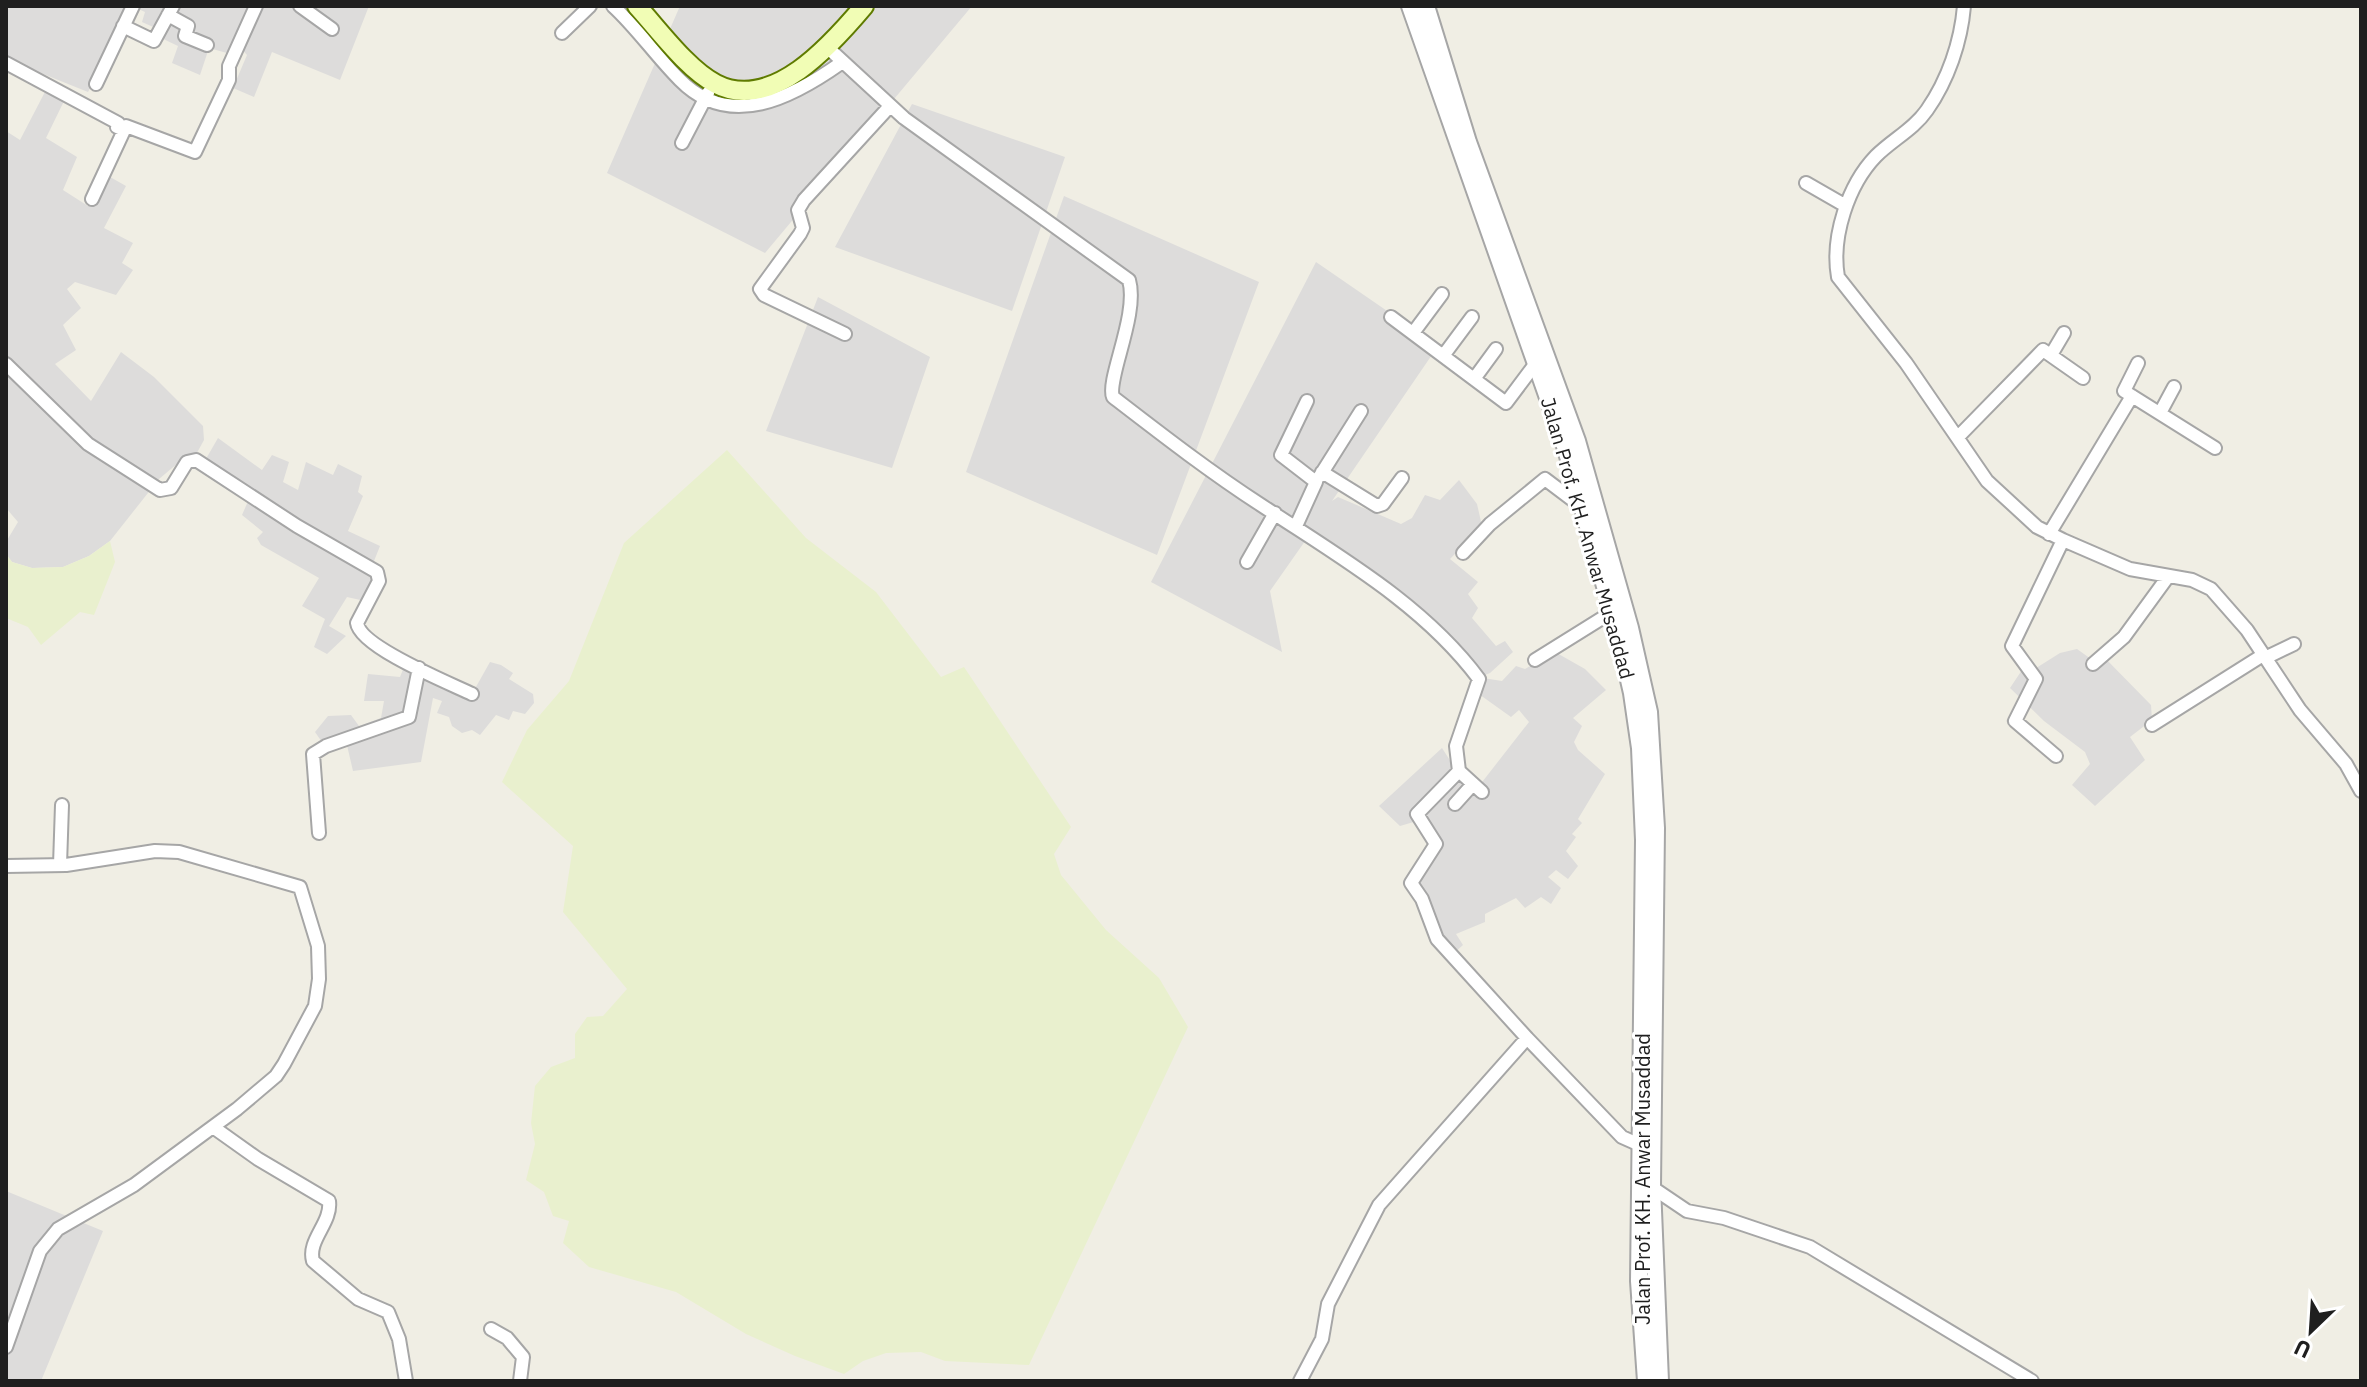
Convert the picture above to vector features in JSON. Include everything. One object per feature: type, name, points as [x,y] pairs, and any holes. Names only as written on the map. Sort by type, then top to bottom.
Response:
[{"type":"main road","points":[[637,6],[709,91],[738,92],[756,89],[834,55],[864,6]]},
{"type":"street","points":[[96,84],[133,6]]},
{"type":"street","points":[[92,199],[124,130],[131,126],[195,152],[229,80],[229,66],[256,6]]},
{"type":"street","points":[[300,6],[332,29]]},
{"type":"street","points":[[562,33],[590,6]]},
{"type":"street","points":[[613,6],[679,80],[709,91],[682,143]]},
{"type":"street","name":"Jalan Prof. KH. Anwar Musaddad","points":[[1410,6],[1536,363],[1582,507],[1601,548],[1612,612],[1638,694]]},
{"type":"street","name":"Jalan Prof. KH. Anwar Musaddad","points":[[1426,6],[1468,142],[1566,408],[1638,694],[1648,1047],[1646,1185],[1639,1281],[1646,1381]]},
{"type":"street","points":[[1964,6],[1961,39],[1932,102],[1856,179],[1846,206],[1838,277],[1958,437],[1987,481],[2049,534],[2130,569],[2192,580],[2211,589],[2227,604],[2267,656],[2300,710],[2346,764],[2361,791]]},
{"type":"street","points":[[123,26],[154,41],[171,10],[188,26],[185,36],[207,45]]},
{"type":"street","points":[[834,55],[890,106],[1129,280],[1128,327],[1111,387],[1112,395],[1402,601],[1479,679],[1456,746],[1459,771],[1478,788],[1455,804]]},
{"type":"street","points":[[6,63],[118,123],[117,127],[124,130]]},
{"type":"street","points":[[845,334],[764,295],[760,289],[800,234],[803,227],[798,210],[804,200],[890,106]]},
{"type":"street","points":[[1806,183],[1846,206]]},
{"type":"street","points":[[1413,333],[1442,294]]},
{"type":"street","points":[[1391,317],[1506,403],[1536,363]]},
{"type":"street","points":[[1443,356],[1472,317]]},
{"type":"street","points":[[2051,355],[2064,333]]},
{"type":"street","points":[[1474,379],[1496,349]]},
{"type":"street","points":[[1958,437],[2043,350],[2083,378]]},
{"type":"street","points":[[2138,363],[2124,391],[2215,448]]},
{"type":"street","points":[[6,364],[88,444],[160,490],[171,488],[187,462],[196,460],[297,526],[377,572],[379,581],[357,623],[357,629],[383,650],[472,694]]},
{"type":"street","points":[[2160,413],[2174,387]]},
{"type":"street","points":[[2049,534],[2132,396]]},
{"type":"street","points":[[1307,401],[1281,455],[1291,466],[1379,506],[1402,478]]},
{"type":"street","points":[[1296,526],[1319,477],[1361,411]]},
{"type":"street","points":[[1463,553],[1490,524],[1545,479],[1582,507]]},
{"type":"street","points":[[1247,562],[1275,513]]},
{"type":"street","points":[[2056,756],[2015,721],[2036,679],[2012,646],[2063,540]]},
{"type":"street","points":[[2093,664],[2124,637],[2167,578]]},
{"type":"street","points":[[1535,660],[1612,612]]},
{"type":"street","points":[[2152,725],[2267,656],[2294,644]]},
{"type":"street","points":[[319,833],[313,754],[326,746],[409,717],[419,668]]},
{"type":"street","points":[[1459,771],[1417,813],[1437,842],[1411,883],[1422,899],[1437,939],[1622,1137],[1640,1145]]},
{"type":"street","points":[[60,865],[62,805]]},
{"type":"street","points":[[6,866],[60,865],[155,851],[179,852],[249,870],[304,890],[318,946],[319,979],[315,1006],[276,1076],[134,1185],[58,1229],[37,1258],[6,1347]]},
{"type":"street","points":[[1300,1381],[1322,1339],[1328,1304],[1379,1205],[1527,1038]]},
{"type":"street","name":"Jalan Prof. KH. Anwar Musaddad","points":[[1648,1047],[1640,1145],[1646,1185],[1660,1381]]},
{"type":"street","points":[[213,1127],[258,1159],[329,1201],[330,1209],[311,1253],[313,1261],[358,1299],[388,1312],[399,1339],[406,1381]]},
{"type":"street","points":[[1646,1185],[1687,1211],[1724,1218],[1810,1247],[2032,1381]]},
{"type":"street","points":[[491,1329],[507,1338],[523,1357],[520,1381]]},
{"type":"shaded area","points":[[6,6],[256,6],[234,55],[209,48],[200,75],[172,63],[178,46],[157,36],[160,30],[142,22],[145,12],[134,7],[88,92],[6,59]]},
{"type":"shaded area","points":[[260,6],[369,6],[340,80],[272,52],[254,97],[233,88],[247,55],[240,47]]},
{"type":"shaded area","points":[[680,6],[972,6],[765,253],[607,173]]},
{"type":"shaded area","points":[[47,88],[65,99],[46,138],[77,157],[63,190],[88,206],[103,173],[126,186],[104,228],[133,243],[122,263],[133,270],[116,295],[75,282],[67,289],[81,308],[63,325],[76,350],[55,364],[91,401],[121,352],[154,377],[203,426],[204,440],[193,460],[184,458],[159,479],[110,541],[89,556],[63,567],[32,568],[12,562],[6,554],[6,542],[18,522],[6,508],[6,131],[20,140]]},
{"type":"shaded area","points":[[912,104],[1065,157],[1012,311],[835,247]]},
{"type":"shaded area","points":[[1064,196],[1259,282],[1157,555],[966,472]]},
{"type":"shaded area","points":[[1316,262],[1438,346],[1332,501],[1338,497],[1401,524],[1412,518],[1425,495],[1440,500],[1459,480],[1477,504],[1482,526],[1450,559],[1478,582],[1468,594],[1478,608],[1472,618],[1496,646],[1505,641],[1513,652],[1490,673],[1480,677],[1426,621],[1310,534],[1270,591],[1282,652],[1151,582]]},
{"type":"shaded area","points":[[818,297],[930,357],[892,468],[766,431]]},
{"type":"shaded area","points":[[218,438],[262,470],[272,455],[289,462],[283,482],[298,490],[306,462],[333,475],[338,464],[362,476],[358,492],[363,496],[348,531],[380,546],[372,566],[203,464]]},
{"type":"shaded area","points":[[249,499],[375,575],[365,601],[347,597],[329,626],[346,636],[327,654],[314,647],[325,619],[302,606],[319,578],[261,545],[257,538],[263,532],[242,515]]},
{"type":"shaded area","points":[[2077,649],[2091,659],[2101,654],[2151,705],[2152,720],[2130,737],[2145,760],[2095,806],[2072,785],[2090,764],[2085,752],[2044,721],[2010,688],[2024,667],[2033,670],[2060,653]]},
{"type":"shaded area","points":[[1555,652],[1585,669],[1606,690],[1573,718],[1582,726],[1574,742],[1578,750],[1605,774],[1578,819],[1582,823],[1572,834],[1576,837],[1566,851],[1578,866],[1568,879],[1556,870],[1548,877],[1561,888],[1551,904],[1541,897],[1525,908],[1516,898],[1485,914],[1485,922],[1456,934],[1463,945],[1452,955],[1411,883],[1434,841],[1417,821],[1400,826],[1379,806],[1442,748],[1451,762],[1479,786],[1529,722],[1519,710],[1511,717],[1476,692],[1483,678],[1502,681],[1516,666],[1525,669]]},
{"type":"shaded area","points":[[406,662],[472,694],[490,662],[501,665],[513,673],[509,679],[533,694],[534,703],[525,714],[513,711],[509,720],[496,715],[480,735],[472,730],[462,733],[452,726],[449,717],[437,713],[442,701],[433,698],[421,762],[353,771],[346,741],[324,745],[315,732],[328,716],[351,715],[359,726],[381,718],[384,701],[364,701],[368,674],[400,677]]},
{"type":"shaded area","points":[[6,1191],[103,1231],[41,1381],[6,1381]]},
{"type":"green space","points":[[727,450],[806,538],[876,592],[941,677],[964,667],[1071,827],[1054,854],[1061,875],[1106,930],[1159,978],[1188,1027],[1029,1365],[945,1361],[921,1352],[886,1353],[863,1361],[844,1374],[795,1356],[746,1334],[676,1292],[589,1267],[563,1243],[569,1221],[553,1216],[544,1192],[526,1180],[535,1144],[531,1123],[535,1086],[551,1067],[575,1058],[575,1034],[587,1017],[603,1016],[627,989],[563,912],[573,846],[502,782],[527,730],[569,681],[624,543]]},
{"type":"green space","points":[[110,541],[115,562],[94,615],[80,612],[41,645],[28,627],[6,618],[6,554],[12,562],[32,568],[63,567],[89,556]]}]
